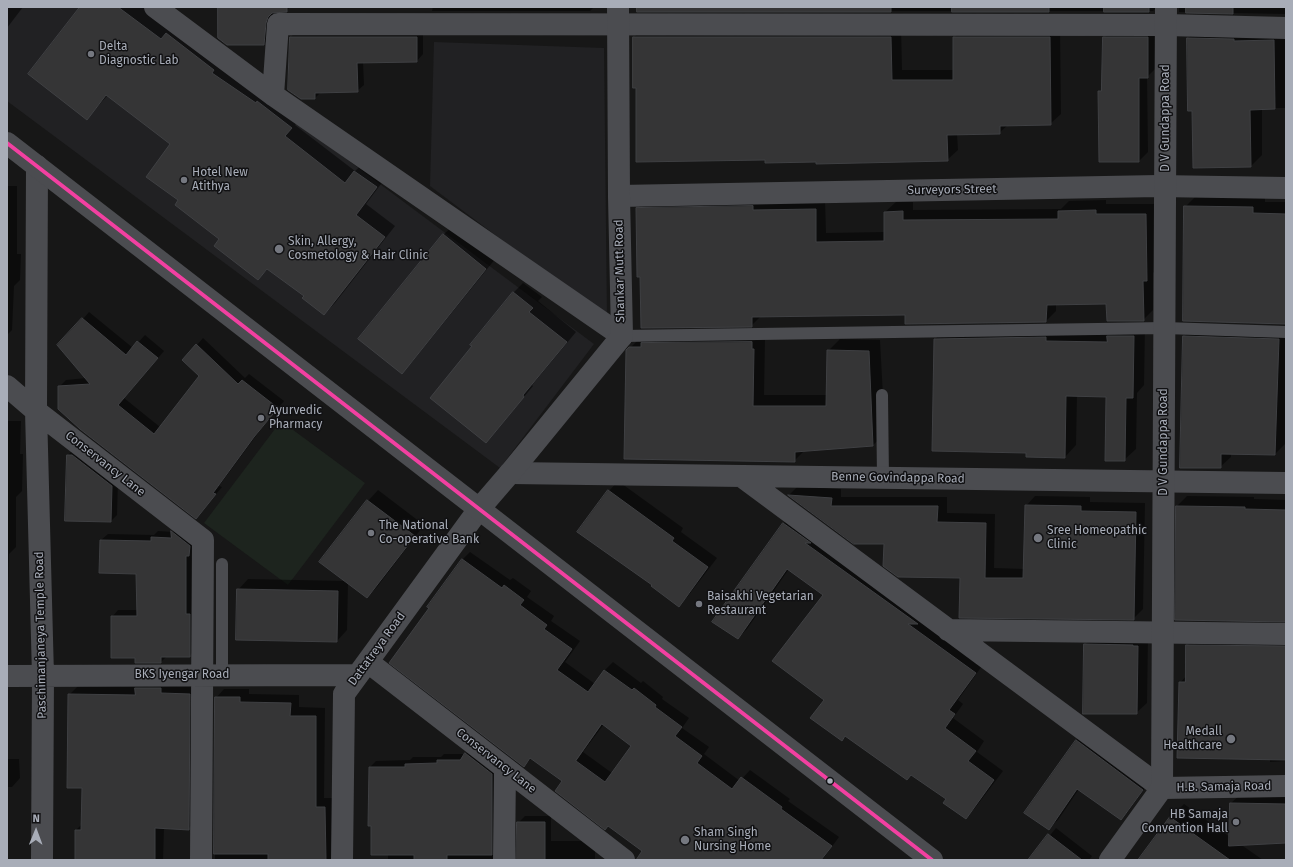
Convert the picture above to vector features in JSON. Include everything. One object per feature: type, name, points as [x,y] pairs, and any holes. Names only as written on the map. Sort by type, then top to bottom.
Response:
[{"type":"street","points":[[155,7],[273,95],[622,336]]},
{"type":"street","points":[[273,95],[278,24],[618,16],[1166,16],[1286,28]]},
{"type":"street","name":"Shankar Mutt Road","points":[[479,509],[622,336],[618,196],[618,16]]},
{"type":"street","name":"D V Gundappa Road","points":[[1162,788],[1166,16]]},
{"type":"street","points":[[7,143],[932,860]]},
{"type":"street","name":"Paschimanjaneya Temple Road","points":[[37,166],[36,410],[43,676],[42,860]]},
{"type":"street","name":"Surveyors Street","points":[[618,196],[1165,186],[1286,188]]},
{"type":"street","name":"Conservancy Lane","points":[[7,386],[203,540],[212,675]]},
{"type":"street","name":"Benne Govindappa Road","points":[[510,473],[1286,483]]},
{"type":"street","points":[[741,476],[1162,788],[1110,860]]},
{"type":"street","name":"Dattatreya Road","points":[[342,860],[344,694],[479,509]]},
{"type":"street","points":[[948,630],[1286,634]]},
{"type":"street","name":"Conservancy Lane","points":[[363,669],[505,768],[624,860]]},
{"type":"street","name":"BKS Iyengar Road","points":[[7,676],[212,675],[363,669]]},
{"type":"street","points":[[200,860],[212,675]]},
{"type":"street","points":[[504,860],[505,768]]},
{"type":"street","name":"H.B. Samaja Road","points":[[1162,788],[1286,786]]},
{"type":"lane","points":[[622,336],[1165,328],[1286,332]]},
{"type":"lane","points":[[882,395],[883,478]]},
{"type":"lane","points":[[212,675],[222,564]]},
{"type":"shaded area","points":[[7,7],[143,7],[594,344],[500,468],[7,101]]},
{"type":"shaded area","points":[[434,42],[604,48],[607,319],[430,186]]},
{"type":"shaded area","points":[[281,421],[365,483],[288,585],[204,523]]},
{"type":"building","points":[[80,7],[118,7],[161,39],[166,33],[214,70],[212,73],[256,103],[257,101],[292,128],[285,136],[345,183],[354,171],[377,187],[356,215],[385,237],[324,315],[302,298],[304,296],[267,269],[258,280],[214,246],[219,239],[175,205],[178,200],[146,177],[170,144],[106,95],[87,120],[28,74]]},
{"type":"building","points":[[218,7],[287,7],[287,12],[272,13],[268,17],[264,45],[227,45],[218,38]]},
{"type":"building","points":[[637,7],[891,7],[891,12],[637,12]]},
{"type":"building","points":[[952,7],[1049,7],[1049,12],[952,12]]},
{"type":"building","points":[[1104,7],[1149,7],[1149,12],[1104,12]]},
{"type":"building","points":[[1186,7],[1233,7],[1233,14],[1186,13]]},
{"type":"building","points":[[290,37],[417,37],[417,62],[357,63],[358,92],[315,93],[315,99],[301,99],[288,90]]},
{"type":"building","points":[[633,37],[891,37],[892,80],[953,80],[953,37],[1050,37],[1051,125],[1000,126],[1000,134],[947,135],[948,161],[816,164],[816,162],[765,163],[765,160],[636,162],[636,88],[633,88]]},
{"type":"building","points":[[1103,37],[1148,37],[1148,78],[1139,78],[1139,162],[1099,162],[1098,91],[1101,91]]},
{"type":"building","points":[[1187,38],[1234,39],[1234,41],[1274,40],[1275,109],[1250,110],[1251,167],[1193,168],[1192,111],[1188,111]]},
{"type":"building","points":[[753,206],[753,210],[816,209],[816,242],[884,241],[884,212],[903,211],[903,220],[1058,219],[1058,211],[1096,210],[1096,214],[1146,214],[1147,281],[1143,281],[1144,321],[1107,321],[1106,304],[1047,305],[1046,322],[905,324],[905,315],[752,317],[752,327],[641,328],[640,277],[637,277],[636,208]]},
{"type":"building","points":[[1184,206],[1253,207],[1253,213],[1286,214],[1286,324],[1183,321]]},
{"type":"building","points":[[443,234],[486,269],[402,374],[358,339]]},
{"type":"building","points":[[513,292],[533,308],[529,312],[567,342],[486,443],[430,398]]},
{"type":"building","points":[[82,318],[126,355],[137,341],[158,358],[118,405],[154,434],[199,376],[182,360],[196,344],[238,384],[242,380],[278,408],[254,437],[213,493],[216,494],[196,519],[80,429],[58,409],[58,386],[90,384],[57,345]]},
{"type":"building","points":[[1107,336],[1134,336],[1133,398],[1126,398],[1125,461],[1105,461],[1106,397],[1066,396],[1065,458],[1026,457],[1026,453],[932,451],[934,339],[1046,337],[1046,341],[1107,342]]},
{"type":"building","points":[[1183,336],[1279,339],[1275,455],[1221,454],[1221,468],[1180,468]]},
{"type":"building","points":[[752,342],[752,349],[754,349],[753,406],[826,406],[827,350],[869,351],[873,446],[795,452],[795,462],[624,459],[626,350],[629,347],[641,347],[641,343]]},
{"type":"building","points":[[67,455],[72,455],[112,486],[111,522],[65,521]]},
{"type":"building","points":[[608,490],[674,538],[672,541],[708,567],[679,607],[651,586],[652,585],[577,532]]},
{"type":"building","points":[[788,495],[832,498],[831,506],[938,506],[937,522],[986,523],[985,578],[1023,578],[1025,505],[1081,506],[1081,511],[1136,512],[1134,620],[959,618],[960,578],[898,577],[883,566],[884,544],[854,544]]},
{"type":"building","points":[[367,500],[415,536],[367,598],[319,562]]},
{"type":"building","points":[[1176,506],[1245,507],[1245,509],[1286,510],[1286,622],[1175,620]]},
{"type":"building","points":[[783,523],[811,543],[805,543],[918,624],[908,624],[976,673],[949,710],[955,714],[945,728],[976,751],[968,761],[994,780],[966,819],[943,803],[946,799],[911,775],[907,780],[845,736],[842,741],[810,718],[824,700],[772,661],[823,595],[787,569],[738,639],[712,622]]},
{"type":"building","points":[[171,531],[190,546],[189,556],[186,556],[186,614],[190,614],[190,657],[161,657],[161,663],[135,663],[135,658],[111,658],[111,616],[137,616],[136,574],[99,573],[100,540],[151,541],[151,537],[171,538]]},
{"type":"building","points":[[462,559],[502,588],[504,585],[524,600],[520,605],[547,625],[544,629],[572,649],[557,670],[588,692],[604,670],[632,690],[634,688],[656,705],[655,707],[682,727],[675,736],[702,756],[697,763],[732,789],[741,777],[782,807],[781,809],[832,846],[821,860],[636,860],[642,851],[608,826],[605,830],[555,791],[562,781],[530,758],[524,767],[389,663],[429,608],[427,607]],"holes":[[[602,724],[631,746],[605,782],[576,761]]]},
{"type":"building","points":[[237,589],[338,591],[337,642],[236,640]]},
{"type":"building","points":[[1084,644],[1138,646],[1137,714],[1083,714]]},
{"type":"building","points":[[1186,645],[1286,646],[1286,760],[1177,758],[1179,682],[1185,682]]},
{"type":"building","points":[[135,688],[161,688],[161,693],[190,694],[189,830],[155,828],[155,860],[75,860],[75,830],[81,830],[82,788],[67,788],[68,694],[135,695]]},
{"type":"building","points":[[215,697],[240,697],[240,702],[291,703],[290,716],[316,716],[316,807],[325,807],[326,860],[268,860],[268,854],[214,854]]},
{"type":"building","points":[[1076,740],[1143,790],[1121,820],[1077,789],[1049,830],[1024,813]]},
{"type":"building","points":[[465,753],[492,774],[492,855],[447,855],[447,860],[414,860],[414,855],[371,855],[371,826],[368,826],[369,767],[405,767],[405,764],[437,763],[437,760],[460,760]]},
{"type":"building","points":[[1230,803],[1286,804],[1286,843],[1229,846]]},
{"type":"building","points":[[1170,817],[1230,860],[1138,860]]},
{"type":"building","points":[[517,822],[545,822],[545,860],[516,860]]},
{"type":"building","points":[[1048,834],[1082,860],[1028,860]]},
{"type":"transit line","points":[[7,143],[932,860]]},
{"type":"place","name":"Delta Diagnostic Lab","points":[[91,54]]},
{"type":"place","name":"Hotel New Atithya","points":[[184,180]]},
{"type":"place","name":"Skin, Allergy, Cosmetology & Hair Clinic","points":[[279,249]]},
{"type":"place","name":"Ayurvedic Pharmacy","points":[[261,418]]},
{"type":"place","name":"The National Co-operative Bank","points":[[371,533]]},
{"type":"place","name":"Sree Homeopathic Clinic","points":[[1038,538]]},
{"type":"place","name":"Baisakhi Vegetarian Restaurant","points":[[699,604]]},
{"type":"place","name":"Medall Healthcare","points":[[1231,739]]},
{"type":"place","name":"HB Samaja Convention Hall","points":[[1236,822]]},
{"type":"place","name":"Sham Singh Nursing Home","points":[[685,840]]}]
